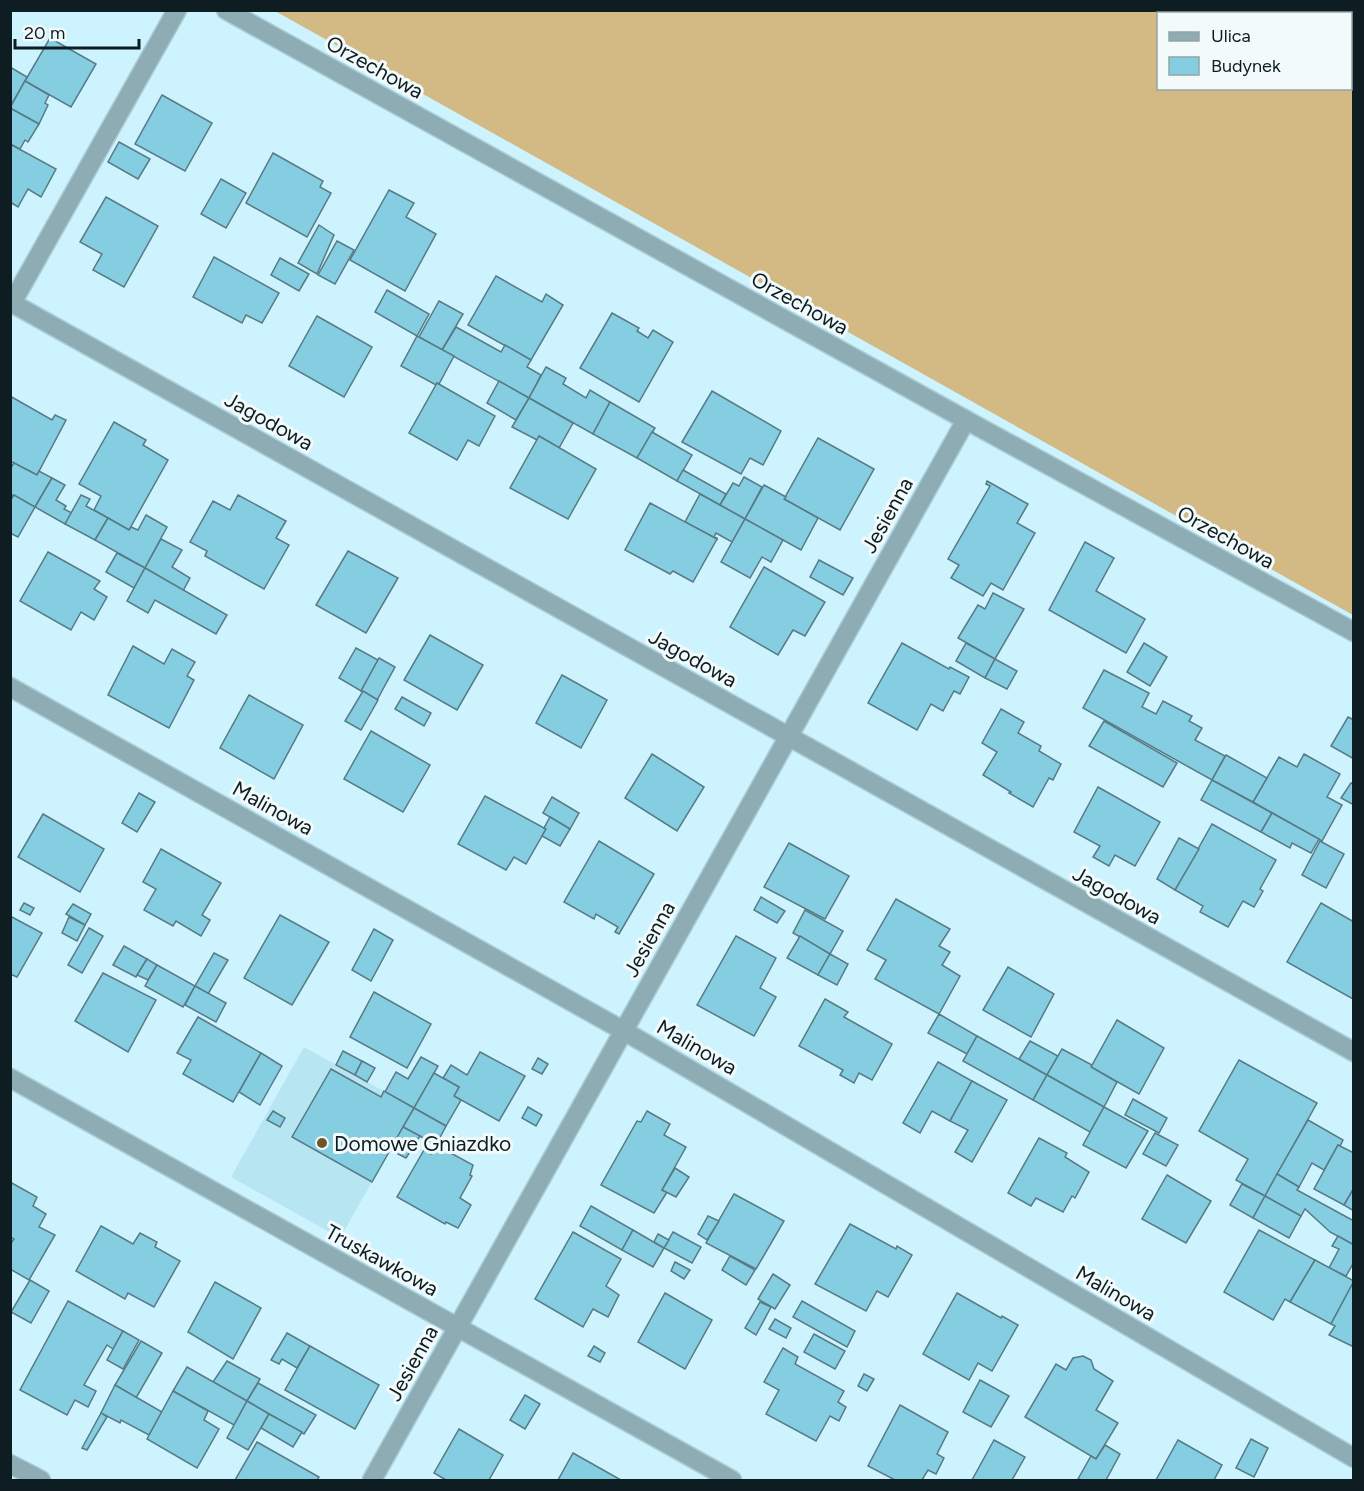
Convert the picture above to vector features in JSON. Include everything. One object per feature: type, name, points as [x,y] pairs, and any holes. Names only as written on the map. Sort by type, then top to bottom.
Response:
[{"type":"street","points":[[11,303],[177,10]]},
{"type":"street","name":"Orzechowa","points":[[226,10],[1353,632]]},
{"type":"street","name":"Jagodowa","points":[[11,303],[1353,1052]]},
{"type":"street","name":"Jesienna","points":[[372,1480],[966,420]]},
{"type":"street","name":"Malinowa","points":[[10,687],[624,1031],[1353,1458]]},
{"type":"street","name":"Truskawkowa","points":[[10,1078],[732,1480]]},
{"type":"street","points":[[10,1464],[41,1480]]},
{"type":"shaded area","points":[[275,11],[1353,11],[1353,615]]},
{"type":"shaded area","name":"Domowe Gniazdko","points":[[304,1047],[414,1108],[340,1238],[231,1177]]},
{"type":"building","points":[[50,38],[96,64],[71,107],[25,81]]},
{"type":"building","points":[[10,67],[27,77],[10,107]]},
{"type":"building","points":[[25,81],[49,95],[45,103],[48,105],[39,124],[10,108]]},
{"type":"building","points":[[162,95],[212,123],[185,171],[135,144]]},
{"type":"building","points":[[10,108],[39,124],[28,142],[25,140],[20,149],[10,144]]},
{"type":"building","points":[[119,142],[150,159],[138,179],[108,162]]},
{"type":"building","points":[[10,144],[56,169],[41,197],[28,189],[18,207],[10,202]]},
{"type":"building","points":[[273,153],[323,181],[320,187],[331,193],[307,237],[246,203]]},
{"type":"building","points":[[221,179],[246,193],[226,228],[201,214]]},
{"type":"building","points":[[389,190],[414,203],[406,217],[436,234],[405,291],[350,260]]},
{"type":"building","points":[[106,197],[158,226],[124,287],[93,270],[102,254],[80,242]]},
{"type":"building","points":[[319,225],[334,235],[317,274],[298,263]]},
{"type":"building","points":[[337,241],[354,250],[335,284],[318,275]]},
{"type":"building","points":[[214,257],[279,293],[262,323],[246,315],[242,323],[193,297]]},
{"type":"building","points":[[280,258],[309,274],[299,291],[271,275]]},
{"type":"building","points":[[496,276],[542,302],[546,294],[563,305],[531,360],[468,325]]},
{"type":"building","points":[[387,290],[429,314],[417,336],[375,312]]},
{"type":"building","points":[[439,301],[463,314],[442,350],[419,337]]},
{"type":"building","points":[[612,313],[639,328],[637,331],[648,338],[653,330],[673,342],[639,402],[580,368]]},
{"type":"building","points":[[317,316],[372,347],[344,397],[289,366]]},
{"type":"building","points":[[456,327],[501,352],[505,345],[531,360],[527,367],[541,375],[529,398],[442,350]]},
{"type":"building","points":[[417,336],[454,356],[439,384],[436,385],[401,366]]},
{"type":"building","points":[[546,367],[566,378],[563,384],[586,398],[590,390],[610,402],[593,434],[529,398]]},
{"type":"building","points":[[499,381],[529,398],[516,420],[487,403]]},
{"type":"building","points":[[437,383],[495,416],[479,446],[468,440],[457,460],[409,433]]},
{"type":"building","points":[[712,391],[781,431],[763,465],[750,458],[741,474],[682,442]]},
{"type":"building","points":[[10,396],[52,420],[55,415],[66,420],[37,475],[10,461]]},
{"type":"building","points":[[529,398],[573,423],[559,448],[539,436],[537,440],[512,427]]},
{"type":"building","points":[[610,402],[655,428],[637,458],[593,434]]},
{"type":"building","points":[[114,422],[146,440],[143,445],[168,460],[129,530],[94,510],[101,496],[79,484]]},
{"type":"building","points":[[652,432],[692,455],[677,481],[637,458]]},
{"type":"building","points":[[539,436],[596,469],[568,519],[510,488]]},
{"type":"building","points":[[818,438],[874,469],[840,530],[784,499]]},
{"type":"building","points":[[14,463],[37,475],[39,471],[52,478],[35,507],[10,494],[10,469]]},
{"type":"building","points":[[683,470],[726,494],[720,505],[677,481]]},
{"type":"building","points":[[744,477],[762,487],[745,519],[720,505],[733,483],[739,486]]},
{"type":"building","points":[[52,478],[65,485],[56,500],[66,506],[64,509],[72,513],[65,524],[35,507]]},
{"type":"building","points":[[987,481],[1028,504],[1017,523],[1035,533],[1003,590],[991,583],[983,596],[951,578],[959,565],[948,559],[990,486],[986,484]]},
{"type":"building","points":[[764,485],[818,518],[801,550],[745,519]]},
{"type":"building","points":[[700,494],[745,519],[732,542],[716,533],[714,537],[717,539],[685,522]]},
{"type":"building","points":[[14,495],[35,507],[18,537],[10,533],[10,501]]},
{"type":"building","points":[[81,495],[90,499],[86,506],[108,518],[95,540],[65,524]]},
{"type":"building","points":[[238,495],[286,521],[276,538],[289,545],[264,589],[205,556],[207,551],[190,542],[213,501],[230,510]]},
{"type":"building","points":[[650,503],[717,539],[693,582],[673,571],[670,574],[625,550]]},
{"type":"building","points":[[146,515],[167,527],[145,568],[95,540],[108,518],[129,530],[131,527],[138,530]]},
{"type":"building","points":[[745,519],[783,540],[771,562],[762,557],[750,578],[721,562]]},
{"type":"building","points":[[161,539],[182,550],[172,567],[190,578],[183,591],[145,568]]},
{"type":"building","points":[[1085,542],[1114,558],[1096,591],[1145,619],[1126,653],[1049,610]]},
{"type":"building","points":[[348,551],[398,578],[366,633],[316,605]]},
{"type":"building","points":[[48,552],[100,581],[94,589],[107,597],[94,620],[81,612],[71,630],[20,601]]},
{"type":"building","points":[[117,553],[145,568],[134,588],[106,572]]},
{"type":"building","points":[[819,560],[853,578],[843,595],[810,577]]},
{"type":"building","points":[[764,567],[825,602],[805,636],[793,630],[778,655],[730,627]]},
{"type":"building","points":[[145,568],[227,615],[216,634],[155,600],[148,613],[127,601]]},
{"type":"building","points":[[993,593],[1024,609],[995,659],[958,638],[978,605],[985,609]]},
{"type":"building","points":[[430,635],[483,665],[457,710],[404,680]]},
{"type":"building","points":[[902,643],[949,669],[950,667],[969,677],[960,694],[954,691],[943,711],[931,704],[917,730],[868,703]]},
{"type":"building","points":[[966,643],[995,659],[985,678],[956,661]]},
{"type":"building","points":[[1144,643],[1167,657],[1150,686],[1127,672]]},
{"type":"building","points":[[133,646],[164,664],[172,649],[195,662],[187,676],[194,680],[169,728],[108,695]]},
{"type":"building","points":[[356,648],[378,660],[361,691],[339,678]]},
{"type":"building","points":[[379,658],[395,667],[377,700],[361,691]]},
{"type":"building","points":[[995,659],[1017,671],[1007,689],[985,678]]},
{"type":"building","points":[[1104,670],[1149,693],[1142,707],[1156,714],[1163,701],[1192,716],[1189,721],[1202,728],[1195,740],[1225,756],[1212,780],[1083,708]]},
{"type":"building","points":[[562,675],[607,700],[581,748],[536,723]]},
{"type":"building","points":[[363,691],[378,700],[361,730],[345,721]]},
{"type":"building","points":[[249,695],[303,725],[274,779],[220,748]]},
{"type":"building","points":[[402,697],[431,713],[424,726],[395,709]]},
{"type":"building","points":[[1001,709],[1024,722],[1018,733],[1041,746],[1039,751],[1061,764],[1053,780],[1049,778],[1033,807],[983,775],[997,752],[982,743]]},
{"type":"building","points":[[1348,717],[1354,720],[1354,759],[1331,746]]},
{"type":"building","points":[[1104,721],[1177,763],[1163,787],[1089,746]]},
{"type":"building","points":[[371,731],[430,765],[403,812],[344,779]]},
{"type":"building","points":[[652,754],[704,787],[677,831],[625,798]]},
{"type":"building","points":[[1304,754],[1340,774],[1327,797],[1342,805],[1322,841],[1253,802],[1279,757],[1297,767]]},
{"type":"building","points":[[1226,755],[1267,778],[1253,802],[1212,780]]},
{"type":"building","points":[[1212,780],[1272,813],[1261,832],[1201,800]]},
{"type":"building","points":[[1351,783],[1354,784],[1354,805],[1341,798]]},
{"type":"building","points":[[1098,787],[1160,822],[1135,866],[1115,855],[1109,866],[1093,857],[1100,846],[1074,832]]},
{"type":"building","points":[[139,793],[155,802],[137,832],[122,823]]},
{"type":"building","points":[[485,796],[546,829],[526,864],[514,857],[506,870],[458,844]]},
{"type":"building","points":[[552,797],[579,813],[570,829],[543,813]]},
{"type":"building","points":[[1272,813],[1319,839],[1311,853],[1292,843],[1290,848],[1261,832]]},
{"type":"building","points":[[43,814],[104,849],[80,892],[18,857]]},
{"type":"building","points":[[550,817],[570,829],[560,846],[542,836]]},
{"type":"building","points":[[1212,824],[1276,860],[1260,889],[1263,891],[1254,907],[1243,901],[1228,927],[1200,912],[1203,906],[1175,890]]},
{"type":"building","points":[[1179,838],[1199,849],[1175,890],[1157,879]]},
{"type":"building","points":[[599,841],[654,874],[619,934],[615,932],[618,927],[596,914],[594,919],[564,902]]},
{"type":"building","points":[[1320,841],[1344,854],[1326,888],[1302,875]]},
{"type":"building","points":[[789,843],[849,876],[825,919],[764,887]]},
{"type":"building","points":[[161,849],[221,883],[202,915],[210,920],[201,936],[176,921],[173,926],[144,910],[156,889],[143,882]]},
{"type":"building","points":[[761,897],[785,911],[777,923],[754,910]]},
{"type":"building","points":[[896,899],[950,929],[939,946],[950,952],[942,965],[960,976],[939,1014],[875,979],[886,960],[867,950]]},
{"type":"building","points":[[24,903],[34,908],[30,915],[20,910]]},
{"type":"building","points":[[1321,903],[1354,922],[1353,999],[1287,962]]},
{"type":"building","points":[[73,904],[91,914],[85,925],[66,914]]},
{"type":"building","points":[[805,910],[843,931],[830,954],[793,933]]},
{"type":"building","points":[[280,915],[329,942],[292,1005],[244,978]]},
{"type":"building","points":[[10,916],[42,933],[17,977],[10,974]]},
{"type":"building","points":[[69,917],[85,925],[77,941],[62,933]]},
{"type":"building","points":[[89,928],[103,936],[82,973],[68,965]]},
{"type":"building","points":[[374,929],[393,940],[371,981],[352,970]]},
{"type":"building","points":[[736,936],[776,958],[760,988],[776,997],[754,1036],[697,1005]]},
{"type":"building","points":[[800,936],[830,954],[818,975],[787,958]]},
{"type":"building","points":[[124,946],[147,959],[136,977],[113,965]]},
{"type":"building","points":[[214,953],[228,960],[208,994],[195,986]]},
{"type":"building","points":[[830,954],[848,964],[837,985],[818,975]]},
{"type":"building","points":[[147,959],[157,965],[148,980],[137,975]]},
{"type":"building","points":[[157,965],[195,986],[183,1007],[145,986]]},
{"type":"building","points":[[1008,967],[1054,994],[1031,1037],[983,1010]]},
{"type":"building","points":[[103,973],[156,1000],[128,1052],[75,1021]]},
{"type":"building","points":[[195,986],[226,1003],[216,1022],[185,1005]]},
{"type":"building","points":[[374,992],[431,1024],[407,1068],[350,1037]]},
{"type":"building","points":[[825,999],[848,1012],[844,1017],[892,1044],[872,1080],[859,1073],[854,1083],[840,1075],[843,1070],[799,1046]]},
{"type":"building","points":[[939,1014],[977,1036],[967,1054],[928,1033]]},
{"type":"building","points":[[198,1017],[261,1053],[233,1102],[183,1074],[191,1060],[177,1053]]},
{"type":"building","points":[[1117,1020],[1164,1048],[1139,1094],[1091,1067]]},
{"type":"building","points":[[977,1036],[1047,1075],[1033,1100],[963,1061]]},
{"type":"building","points":[[1030,1041],[1058,1056],[1047,1075],[1019,1059]]},
{"type":"building","points":[[1062,1049],[1117,1082],[1104,1107],[1047,1075]]},
{"type":"building","points":[[343,1051],[362,1061],[355,1075],[336,1065]]},
{"type":"building","points":[[480,1052],[525,1076],[499,1121],[454,1096],[459,1087],[443,1078],[451,1065],[467,1075]]},
{"type":"building","points":[[261,1053],[282,1066],[260,1105],[239,1092]]},
{"type":"building","points":[[421,1057],[438,1066],[414,1108],[385,1092],[396,1072],[408,1079]]},
{"type":"building","points":[[538,1058],[548,1064],[542,1074],[532,1069]]},
{"type":"building","points":[[1239,1060],[1317,1103],[1265,1196],[1236,1180],[1248,1159],[1199,1131]]},
{"type":"building","points":[[362,1061],[375,1068],[367,1082],[355,1075]]},
{"type":"building","points":[[938,1062],[972,1081],[950,1121],[932,1111],[920,1133],[903,1123]]},
{"type":"building","points":[[331,1069],[381,1097],[384,1091],[414,1108],[372,1182],[292,1137]]},
{"type":"building","points":[[434,1073],[459,1087],[454,1096],[461,1100],[446,1126],[414,1108]]},
{"type":"building","points":[[1047,1075],[1104,1107],[1090,1132],[1033,1100]]},
{"type":"building","points":[[972,1081],[1007,1100],[972,1162],[955,1152],[968,1130],[950,1121]]},
{"type":"building","points":[[1133,1099],[1167,1118],[1159,1133],[1125,1115]]},
{"type":"building","points":[[528,1107],[542,1115],[536,1126],[522,1118]]},
{"type":"building","points":[[1104,1107],[1148,1131],[1126,1168],[1083,1145]]},
{"type":"building","points":[[414,1108],[446,1126],[436,1145],[403,1127]]},
{"type":"building","points":[[273,1111],[285,1118],[280,1127],[267,1120]]},
{"type":"building","points":[[647,1111],[670,1124],[664,1135],[686,1147],[662,1190],[667,1192],[654,1213],[601,1185],[637,1121],[641,1122]]},
{"type":"building","points":[[1308,1120],[1343,1140],[1324,1170],[1312,1163],[1299,1187],[1277,1174]]},
{"type":"building","points":[[403,1127],[420,1136],[406,1158],[390,1150]]},
{"type":"building","points":[[1155,1133],[1178,1145],[1166,1166],[1143,1154]]},
{"type":"building","points":[[1039,1138],[1067,1153],[1065,1157],[1089,1172],[1075,1198],[1072,1196],[1063,1212],[1036,1198],[1031,1206],[1008,1193]]},
{"type":"building","points":[[436,1145],[473,1165],[470,1175],[472,1176],[460,1198],[471,1205],[458,1228],[446,1222],[445,1224],[397,1197],[424,1150],[431,1154]]},
{"type":"building","points":[[1338,1145],[1354,1153],[1354,1188],[1344,1205],[1314,1189]]},
{"type":"building","points":[[675,1168],[689,1177],[676,1197],[662,1190]]},
{"type":"building","points":[[1277,1174],[1299,1187],[1297,1190],[1354,1221],[1354,1245],[1330,1232],[1305,1209],[1301,1216],[1265,1196]]},
{"type":"building","points":[[1167,1175],[1211,1201],[1186,1243],[1142,1219]]},
{"type":"building","points":[[10,1182],[37,1197],[33,1206],[46,1214],[39,1227],[55,1235],[29,1280],[10,1269],[10,1245],[14,1239],[10,1237]]},
{"type":"building","points":[[1242,1184],[1265,1196],[1253,1218],[1230,1205]]},
{"type":"building","points":[[1354,1188],[1354,1211],[1344,1205]]},
{"type":"building","points":[[734,1194],[784,1221],[756,1269],[706,1243]]},
{"type":"building","points":[[1265,1196],[1301,1216],[1289,1238],[1253,1218]]},
{"type":"building","points":[[591,1206],[633,1230],[622,1250],[580,1226]]},
{"type":"building","points":[[708,1216],[719,1221],[707,1240],[698,1234]]},
{"type":"building","points":[[850,1224],[912,1255],[888,1297],[877,1291],[866,1311],[815,1284]]},
{"type":"building","points":[[101,1226],[133,1244],[140,1233],[157,1242],[155,1247],[180,1261],[154,1307],[128,1293],[125,1299],[76,1271]]},
{"type":"building","points":[[633,1230],[664,1248],[653,1267],[622,1250]]},
{"type":"building","points":[[1259,1230],[1315,1260],[1290,1302],[1285,1299],[1273,1320],[1224,1292]]},
{"type":"building","points":[[573,1232],[621,1259],[606,1286],[619,1295],[608,1317],[593,1309],[583,1327],[535,1299]]},
{"type":"building","points":[[673,1232],[701,1247],[692,1263],[664,1248]]},
{"type":"building","points":[[658,1234],[669,1240],[664,1248],[654,1242]]},
{"type":"building","points":[[1338,1236],[1354,1245],[1354,1262],[1346,1276],[1329,1268],[1339,1249],[1332,1246]]},
{"type":"building","points":[[730,1256],[755,1270],[746,1285],[722,1270]]},
{"type":"building","points":[[1315,1260],[1354,1281],[1331,1324],[1290,1302]]},
{"type":"building","points":[[675,1262],[690,1270],[684,1279],[671,1271]]},
{"type":"building","points":[[773,1274],[790,1285],[775,1309],[758,1299]]},
{"type":"building","points":[[30,1280],[49,1291],[31,1323],[11,1312]]},
{"type":"building","points":[[1354,1281],[1354,1347],[1329,1335],[1335,1326],[1331,1324]]},
{"type":"building","points":[[215,1282],[261,1308],[233,1359],[188,1332]]},
{"type":"building","points":[[665,1293],[712,1320],[685,1369],[638,1342]]},
{"type":"building","points":[[957,1293],[1018,1325],[992,1371],[978,1363],[969,1380],[923,1354]]},
{"type":"building","points":[[68,1301],[123,1331],[113,1349],[107,1345],[84,1385],[96,1391],[88,1407],[75,1400],[67,1415],[20,1390]]},
{"type":"building","points":[[802,1301],[855,1331],[847,1347],[793,1317]]},
{"type":"building","points":[[760,1302],[771,1307],[756,1335],[745,1328]]},
{"type":"building","points":[[775,1319],[791,1328],[786,1338],[769,1329]]},
{"type":"building","points":[[123,1331],[139,1340],[123,1369],[107,1360]]},
{"type":"building","points":[[287,1333],[310,1346],[297,1368],[282,1359],[279,1364],[271,1360]]},
{"type":"building","points":[[814,1334],[845,1351],[835,1369],[804,1352]]},
{"type":"building","points":[[141,1341],[162,1353],[136,1398],[115,1385]]},
{"type":"building","points":[[310,1346],[379,1385],[355,1429],[285,1390]]},
{"type":"building","points":[[594,1346],[605,1353],[600,1362],[588,1356]]},
{"type":"building","points":[[783,1348],[798,1357],[795,1364],[844,1391],[838,1402],[846,1407],[839,1421],[830,1416],[816,1441],[766,1414],[779,1390],[764,1382]]},
{"type":"building","points":[[1083,1356],[1091,1360],[1094,1369],[1113,1381],[1096,1410],[1118,1423],[1096,1459],[1025,1417],[1056,1364],[1066,1370],[1073,1358]]},
{"type":"building","points":[[227,1361],[260,1379],[247,1401],[213,1382]]},
{"type":"building","points":[[187,1367],[247,1401],[234,1425],[173,1391]]},
{"type":"building","points":[[864,1374],[874,1379],[867,1391],[858,1386]]},
{"type":"building","points":[[980,1380],[1009,1396],[991,1427],[963,1412]]},
{"type":"building","points":[[258,1383],[316,1415],[304,1434],[247,1401]]},
{"type":"building","points":[[115,1385],[162,1412],[149,1435],[121,1420],[120,1423],[101,1413]]},
{"type":"building","points":[[173,1391],[208,1411],[204,1420],[219,1429],[197,1468],[147,1439]]},
{"type":"building","points":[[525,1395],[540,1404],[525,1429],[510,1420]]},
{"type":"building","points":[[247,1401],[269,1414],[248,1450],[227,1438]]},
{"type":"building","points":[[900,1405],[948,1432],[937,1454],[944,1458],[936,1474],[928,1470],[922,1480],[895,1480],[868,1466]]},
{"type":"building","points":[[101,1413],[107,1417],[87,1450],[82,1448]]},
{"type":"building","points":[[269,1414],[302,1432],[293,1447],[261,1428]]},
{"type":"building","points":[[459,1429],[503,1455],[489,1480],[446,1480],[434,1473]]},
{"type":"building","points":[[1251,1439],[1268,1448],[1254,1477],[1236,1468]]},
{"type":"building","points":[[994,1440],[1025,1457],[1012,1480],[972,1480]]},
{"type":"building","points":[[1178,1440],[1222,1465],[1214,1480],[1156,1480]]},
{"type":"building","points":[[257,1442],[319,1477],[317,1480],[235,1480]]},
{"type":"building","points":[[1105,1445],[1120,1454],[1106,1480],[1078,1479],[1091,1456],[1096,1459]]},
{"type":"building","points":[[573,1453],[621,1480],[558,1480]]},
{"type":"place","name":"Domowe Gniazdko","points":[[322,1143]]}]
